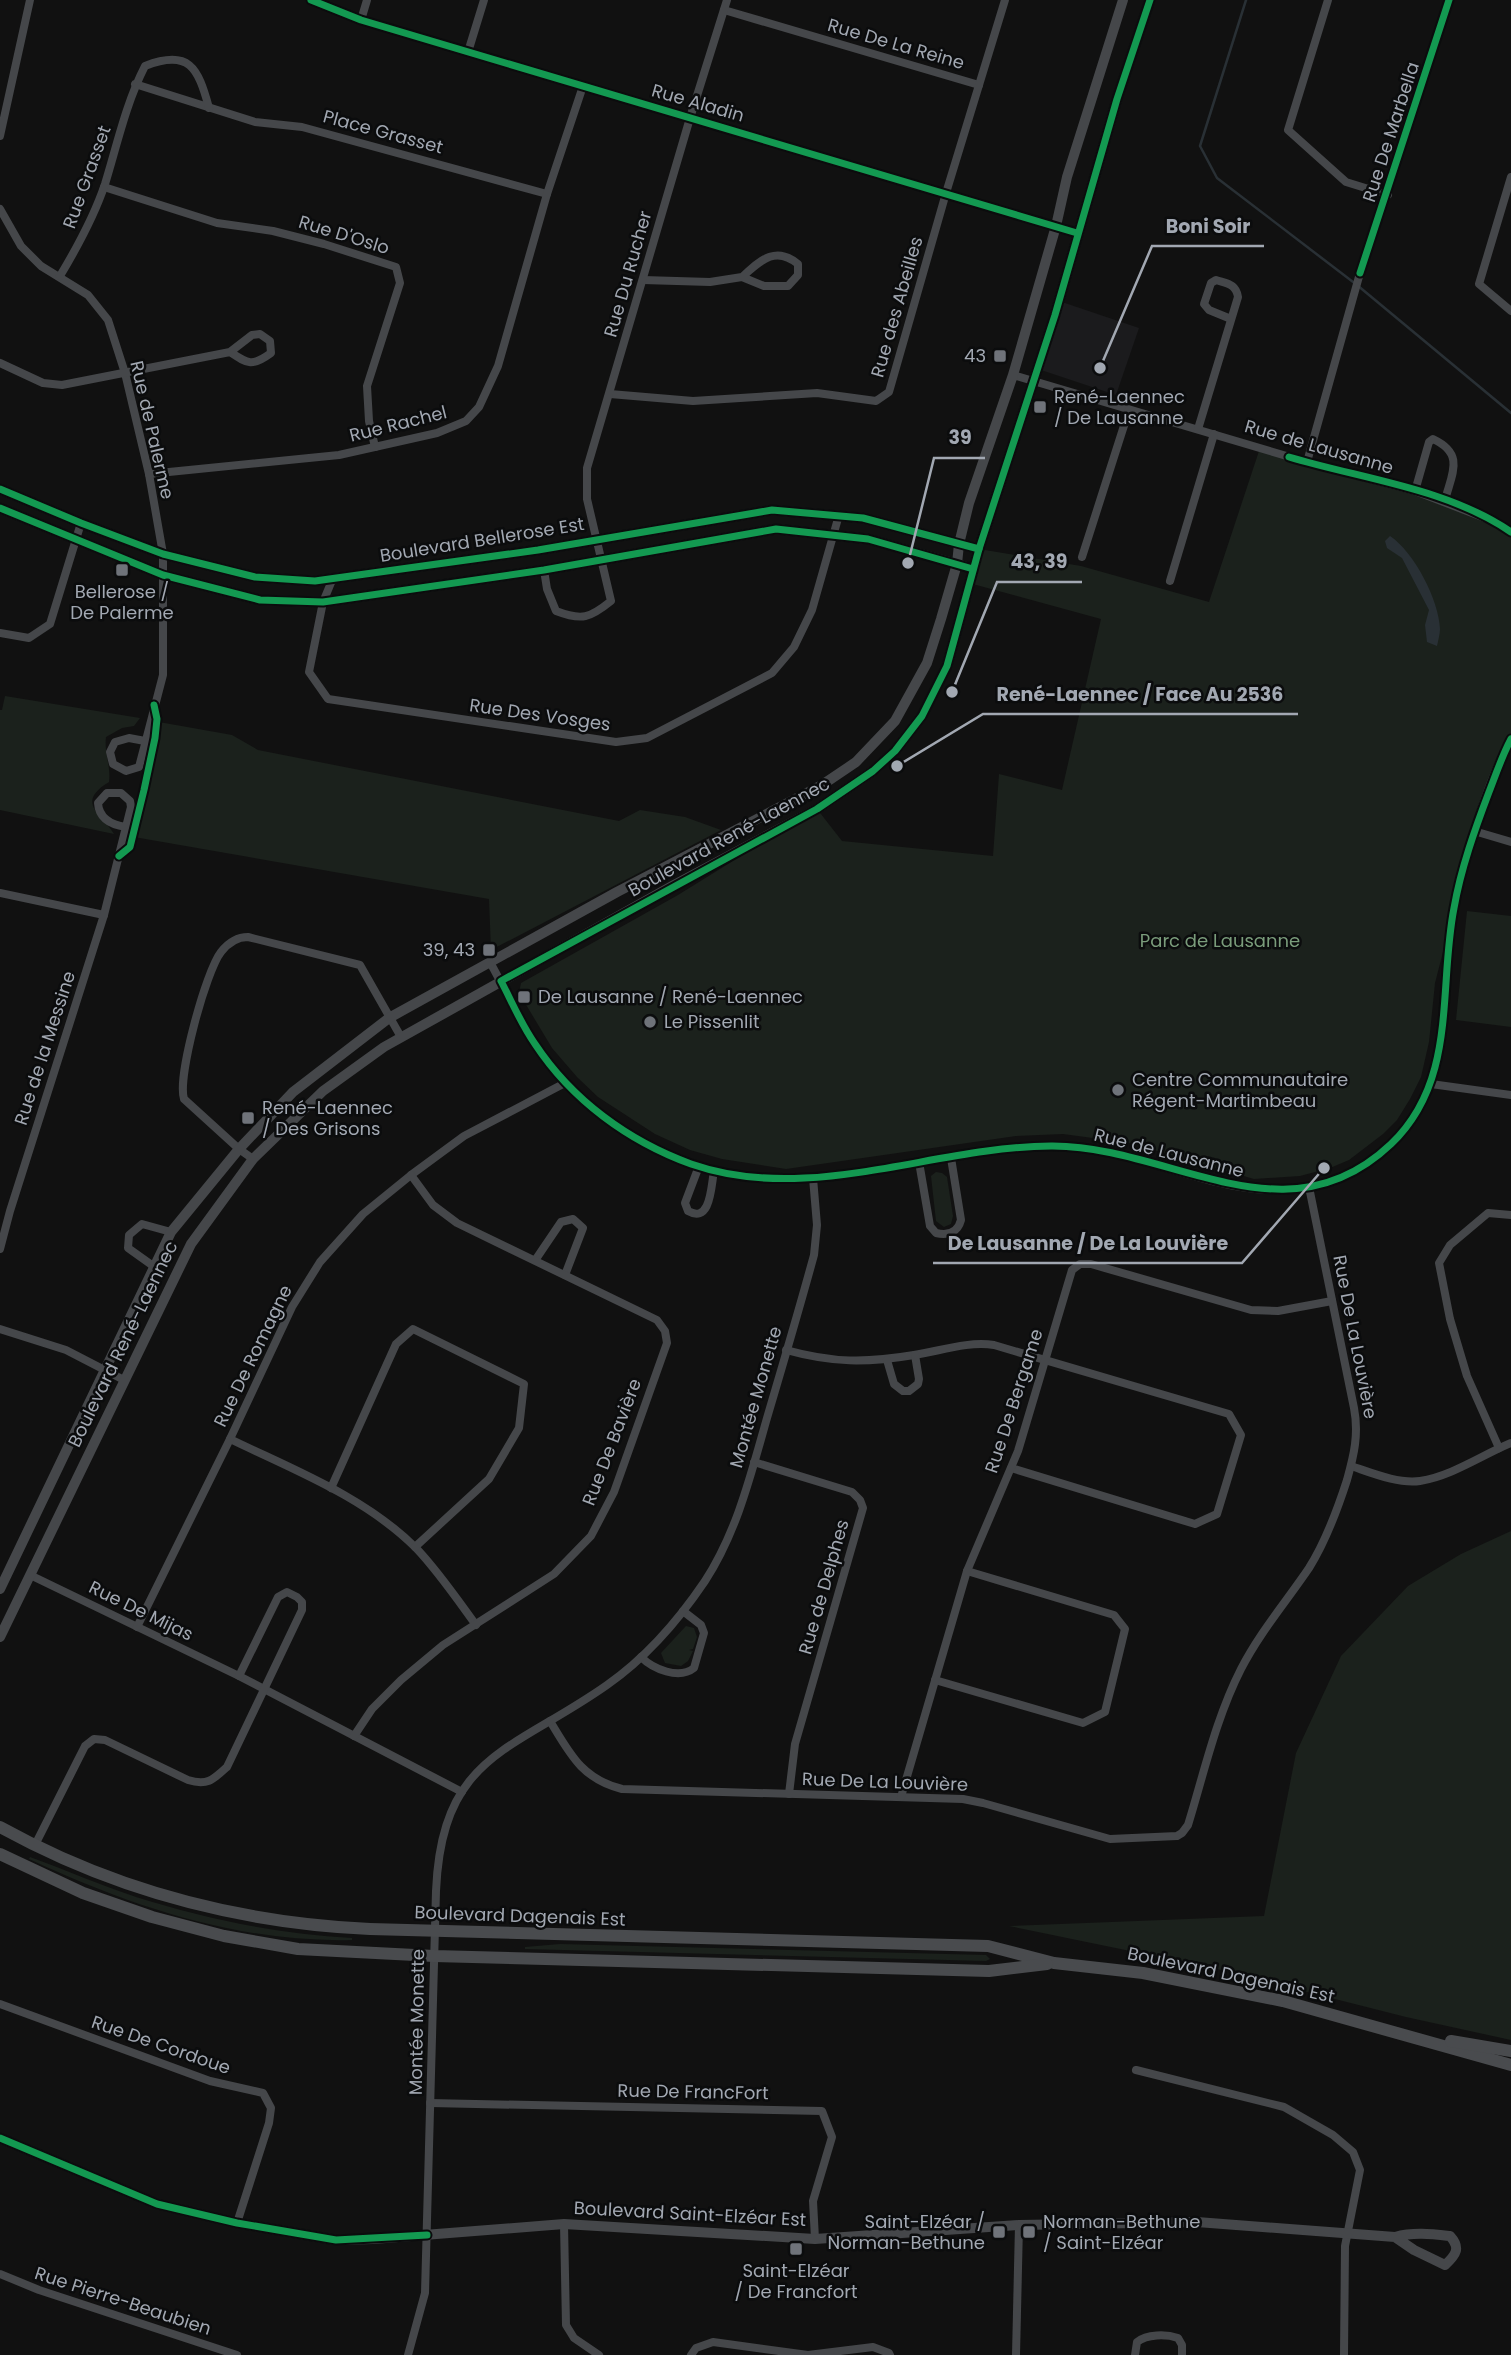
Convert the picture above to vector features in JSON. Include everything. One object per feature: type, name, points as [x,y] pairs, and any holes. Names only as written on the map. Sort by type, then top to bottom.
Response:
[{"type":"main road","name":"Boulevard Dagenais Est","points":[[0,1827],[73,1863],[137,1888],[230,1913],[313,1926],[988,1947],[1054,1963],[1143,1973],[1233,1990],[1399,2032],[1511,2065]]},
{"type":"main road","name":"Boulevard Dagenais Est","points":[[0,1854],[97,1898],[152,1917],[208,1933],[298,1949],[434,1956],[989,1971],[1054,1963]]},
{"type":"main road","name":"Boulevard Dagenais Est","points":[[1399,2032],[1511,2051]]},
{"type":"street","points":[[0,136],[30,0]]},
{"type":"street","name":"Rue Aladin","points":[[311,0],[361,20],[1077,233]]},
{"type":"street","points":[[361,20],[367,0]]},
{"type":"street","points":[[468,52],[484,0]]},
{"type":"street","name":"Rue Du Rucher","points":[[601,560],[587,499],[587,468],[727,0]]},
{"type":"street","name":"Rue des Abeilles","points":[[610,394],[694,401],[817,393],[876,401],[889,392],[1005,0]]},
{"type":"street","name":"Boulevard René-Laennec","points":[[0,1589],[172,1232],[239,1149],[293,1092],[389,1018],[617,892],[822,785],[856,762],[895,721],[927,663],[957,564],[969,503],[1013,375],[1056,226],[1067,177],[1123,0]]},
{"type":"street","name":"Boulevard René-Laennec","points":[[0,1637],[191,1244],[253,1158],[323,1091],[358,1063],[501,981],[817,809],[873,771],[895,751],[910,732],[936,692],[947,666],[979,549],[1034,383],[1077,233],[1150,0]]},
{"type":"street","points":[[1328,0],[1288,130],[1346,182],[1388,195]]},
{"type":"street","name":"Rue De Marbella","points":[[1307,462],[1360,274],[1388,195],[1449,0]]},
{"type":"street","name":"Rue De La Reine","points":[[724,10],[979,85]]},
{"type":"street","points":[[135,84],[145,66],[163,59],[180,59],[194,67],[209,108]]},
{"type":"street","points":[[0,84],[10,86]]},
{"type":"street","name":"Place Grasset","points":[[135,84],[255,122],[302,127],[355,140],[547,194]]},
{"type":"street","name":"Rue Grasset","points":[[60,276],[82,240],[104,187],[135,84]]},
{"type":"street","name":"Rue Rachel","points":[[149,474],[339,455],[437,433],[466,421],[479,407],[498,366],[547,194],[583,86]]},
{"type":"street","points":[[1511,177],[1507,202],[1479,284],[1511,310]]},
{"type":"street","name":"Rue D'Oslo","points":[[104,187],[217,223],[274,231],[396,267],[400,283],[367,386],[374,447]]},
{"type":"street","name":"Rue de Palerme","points":[[0,209],[21,246],[41,266],[88,295],[108,320],[125,373],[149,474],[163,554],[163,675],[139,767],[126,771],[113,764],[110,751],[115,742],[129,737],[145,741]]},
{"type":"street","points":[[643,280],[710,282],[742,277],[764,286],[788,286],[798,275],[798,264],[790,258],[776,254],[761,260],[742,277]]},
{"type":"street","points":[[1198,429],[1238,298],[1233,285],[1216,280],[1211,283],[1204,304],[1209,310],[1231,319]]},
{"type":"street","points":[[0,363],[43,383],[62,385],[230,352],[251,335],[260,334],[271,341],[271,353],[259,362],[247,363],[230,352]]},
{"type":"street","name":"Rue de Lausanne","points":[[1013,375],[1445,500],[1498,523],[1511,532]]},
{"type":"street","points":[[1082,556],[1129,410]]},
{"type":"street","points":[[1170,580],[1214,434]]},
{"type":"street","points":[[1415,491],[1429,442],[1433,439],[1453,454],[1455,461],[1445,500]]},
{"type":"street","name":"Boulevard Bellerose Est","points":[[0,489],[163,554],[255,577],[315,581],[538,550],[772,510],[863,518],[979,549]]},
{"type":"street","points":[[0,508],[163,575],[260,600],[323,602],[544,570],[776,529],[868,539],[973,569]]},
{"type":"street","name":"Rue Des Vosges","points":[[333,578],[323,602],[309,672],[328,699],[616,742],[647,738],[772,673],[794,648],[812,610],[839,514]]},
{"type":"street","points":[[0,633],[29,638],[50,624],[81,523]]},
{"type":"street","points":[[544,570],[547,589],[556,611],[576,619],[595,614],[611,601],[601,560]]},
{"type":"street","name":"Rue de Lausanne","points":[[491,964],[533,1042],[565,1083],[597,1112],[637,1139],[714,1171],[757,1178],[813,1178],[1030,1147],[1073,1147],[1118,1153],[1240,1187],[1277,1190],[1309,1187],[1355,1170],[1390,1145],[1410,1121],[1432,1084],[1442,1032],[1453,909],[1474,831],[1511,739]]},
{"type":"street","name":"Rue de la Messine","points":[[0,1250],[10,1210],[104,915],[126,827],[130,801],[121,793],[107,793],[98,803],[101,814],[115,825],[126,827]]},
{"type":"street","points":[[1474,831],[1511,842]]},
{"type":"street","points":[[0,893],[104,915]]},
{"type":"street","points":[[253,1158],[239,1149],[184,1099],[181,1090],[184,1068],[214,963],[223,950],[238,937],[248,937],[360,965],[401,1037]]},
{"type":"street","name":"Rue De Romagne","points":[[137,1627],[230,1440],[292,1307],[320,1262],[363,1214],[464,1136],[565,1083]]},
{"type":"street","points":[[1432,1084],[1511,1096]]},
{"type":"street","points":[[919,1162],[930,1226],[936,1233],[944,1234],[956,1230],[961,1220],[951,1158]]},
{"type":"street","points":[[699,1166],[685,1203],[686,1209],[692,1213],[699,1214],[706,1209],[714,1171]]},
{"type":"street","name":"Rue De Bavière","points":[[354,1736],[372,1709],[401,1680],[443,1645],[554,1574],[591,1536],[614,1492],[667,1343],[665,1331],[657,1320],[457,1223],[433,1205],[411,1175]]},
{"type":"street","name":"Montée Monette","points":[[408,2355],[425,2297],[435,1931],[440,1848],[448,1819],[462,1792],[489,1760],[608,1685],[642,1657],[684,1611],[703,1584],[736,1518],[817,1240],[813,1178]]},
{"type":"street","name":"Rue De La Louvière","points":[[550,1721],[583,1770],[600,1782],[635,1791],[973,1800],[1110,1839],[1161,1838],[1182,1833],[1188,1825],[1221,1715],[1231,1691],[1265,1628],[1318,1552],[1336,1512],[1357,1441],[1356,1420],[1309,1187]]},
{"type":"street","points":[[0,1207],[10,1210]]},
{"type":"street","points":[[1499,1448],[1467,1376],[1450,1319],[1439,1264],[1450,1245],[1488,1213],[1511,1215]]},
{"type":"street","points":[[536,1259],[561,1223],[573,1219],[583,1228],[565,1275]]},
{"type":"street","name":"Boulevard René-Laennec","points":[[156,1268],[128,1248],[130,1235],[142,1224],[172,1232]]},
{"type":"street","name":"Rue De Bergame","points":[[901,1797],[967,1571],[1011,1468],[1072,1270],[1080,1264],[1091,1264],[1251,1310],[1278,1311],[1332,1301]]},
{"type":"street","points":[[0,1329],[66,1350],[124,1380]]},
{"type":"street","points":[[331,1488],[396,1344],[412,1329],[524,1384],[519,1428],[489,1479],[415,1547]]},
{"type":"street","points":[[786,1350],[834,1361],[887,1360],[984,1343],[1229,1414],[1241,1435],[1217,1514],[1195,1524],[1011,1468]]},
{"type":"street","points":[[887,1360],[894,1384],[903,1391],[909,1391],[918,1384],[919,1379],[915,1355]]},
{"type":"street","points":[[230,1440],[331,1488],[368,1510],[415,1547],[446,1583],[476,1625]]},
{"type":"street","points":[[1351,1466],[1406,1481],[1420,1481],[1511,1443]]},
{"type":"street","name":"Rue de Delphes","points":[[754,1462],[852,1492],[863,1508],[795,1744],[789,1794]]},
{"type":"street","points":[[934,1680],[1083,1723],[1105,1713],[1125,1629],[1114,1615],[967,1571]]},
{"type":"street","name":"Rue De Mijas","points":[[30,1574],[239,1676],[462,1792]]},
{"type":"street","points":[[35,1845],[85,1746],[94,1739],[105,1740],[200,1784],[214,1779],[227,1767],[302,1610],[302,1602],[297,1597],[287,1592],[278,1597],[239,1676]]},
{"type":"street","points":[[642,1657],[651,1665],[665,1671],[683,1673],[694,1668],[704,1633],[701,1625],[684,1611]]},
{"type":"street","name":"Rue De Cordoue","points":[[0,2004],[210,2081],[263,2093],[271,2108],[269,2123],[237,2223]]},
{"type":"street","points":[[1136,2070],[1284,2106],[1333,2135],[1353,2152],[1360,2170],[1347,2233],[1344,2355]]},
{"type":"street","name":"Rue De FrancFort","points":[[430,2103],[822,2111],[832,2137],[813,2201],[815,2239]]},
{"type":"street","name":"Boulevard Saint-Elzéar Est","points":[[0,2138],[157,2204],[237,2223],[336,2240],[564,2224],[815,2239],[1018,2225],[1197,2222],[1395,2237],[1409,2233],[1450,2236],[1457,2249],[1445,2265],[1395,2237]]},
{"type":"street","points":[[564,2224],[566,2325],[574,2338],[599,2355]]},
{"type":"street","points":[[1016,2355],[1018,2225]]},
{"type":"street","name":"Rue Pierre-Beaubien","points":[[0,2274],[39,2290],[237,2355]]},
{"type":"street","points":[[1135,2355],[1137,2342],[1142,2338],[1168,2335],[1178,2338],[1182,2345],[1182,2355]]},
{"type":"street","points":[[691,2355],[696,2348],[713,2342],[808,2355],[873,2347],[890,2355]]},
{"type":"shaded area","points":[[1059,301],[1139,328],[1116,395],[1038,369]]},
{"type":"shaded area","points":[[1390,536],[1408,553],[1430,591],[1439,617],[1437,646],[1427,642],[1425,625],[1429,610],[1402,558],[1387,548],[1385,541]]},
{"type":"green space","name":"Parc de Lausanne","points":[[1260,448],[1415,491],[1511,532],[1511,739],[1474,831],[1435,983],[1429,1042],[1421,1077],[1397,1120],[1383,1134],[1349,1160],[1330,1168],[1300,1176],[1254,1179],[1130,1143],[1063,1134],[1016,1136],[786,1169],[722,1159],[690,1150],[655,1134],[598,1097],[577,1077],[552,1048],[519,993],[521,983],[678,895],[817,809],[842,841],[993,856],[999,774],[1062,790],[1101,619],[969,583],[979,549],[1081,566],[1209,602]]},
{"type":"green space","points":[[5,696],[140,718],[134,726],[122,728],[106,737],[109,782],[93,796],[92,803],[114,834],[0,810],[0,710]]},
{"type":"green space","points":[[159,722],[232,735],[258,750],[619,821],[640,810],[685,817],[721,830],[491,950],[489,899],[134,837]]},
{"type":"green space","points":[[1467,911],[1511,916],[1511,1027],[1456,1020]]},
{"type":"green space","points":[[936,1172],[947,1177],[953,1216],[951,1224],[944,1227],[936,1221],[931,1176]]},
{"type":"green space","points":[[1511,1531],[1511,2040],[1406,2017],[1213,1968],[1009,1926],[1264,1916],[1296,1753],[1341,1656],[1408,1586],[1461,1554]]},
{"type":"green space","points":[[686,1626],[694,1628],[697,1637],[693,1649],[689,1650],[693,1651],[688,1661],[681,1666],[665,1663],[661,1653]]},
{"type":"green space","points":[[30,1857],[123,1892],[189,1912],[270,1929],[352,1940],[268,1935],[186,1918],[106,1892],[29,1859]]},
{"type":"green space","points":[[560,1944],[986,1955],[990,1959],[525,1949]]},
{"type":"waterway","points":[[1246,0],[1200,146],[1217,178],[1357,285],[1511,413]]},
{"type":"cycle path","points":[[311,0],[361,20],[1077,233]]},
{"type":"cycle path","points":[[1150,0],[1117,99],[1055,315],[979,549],[947,666],[922,716],[895,751],[873,771],[817,809],[501,981],[535,1044],[584,1101],[624,1131],[691,1164],[735,1175],[780,1179],[825,1177],[961,1155],[1051,1146],[1095,1150],[1226,1182],[1268,1189],[1310,1187],[1351,1173],[1391,1144],[1412,1119],[1427,1092],[1442,1032],[1449,939],[1460,878],[1499,765],[1511,739]]},
{"type":"cycle path","points":[[1360,273],[1449,0]]},
{"type":"cycle path","points":[[1289,457],[1432,495],[1486,517],[1511,532]]},
{"type":"cycle path","points":[[0,489],[163,554],[255,577],[315,581],[538,550],[772,510],[863,518],[979,549]]},
{"type":"cycle path","points":[[0,508],[163,575],[260,600],[323,602],[544,570],[776,529],[868,539],[973,569]]},
{"type":"cycle path","points":[[119,856],[130,847],[144,790],[155,738],[157,719],[154,705]]},
{"type":"cycle path","points":[[0,2138],[157,2204],[237,2223],[336,2240],[427,2235]]},
{"type":"place","name":"43","points":[[1000,356]]},
{"type":"place","name":"Boni Soir","points":[[1100,368]]},
{"type":"place","name":"René-Laennec / De Lausanne","points":[[1040,407]]},
{"type":"place","name":"39","points":[[908,563]]},
{"type":"place","name":"Bellerose / De Palerme","points":[[122,570]]},
{"type":"place","name":"43, 39","points":[[952,692]]},
{"type":"place","name":"René-Laennec / Face Au 2536","points":[[897,766]]},
{"type":"place","name":"39, 43","points":[[489,950]]},
{"type":"place","name":"De Lausanne / René-Laennec","points":[[524,997]]},
{"type":"place","name":"Le Pissenlit","points":[[650,1022]]},
{"type":"place","name":"Centre Communautaire Régent-Martimbeau","points":[[1118,1090]]},
{"type":"place","name":"René-Laennec / Des Grisons","points":[[248,1118]]},
{"type":"place","name":"De Lausanne / De La Louvière","points":[[1324,1168]]},
{"type":"place","name":"Saint-Elzéar / Norman-Bethune","points":[[999,2232]]},
{"type":"place","name":"Norman-Bethune / Saint-Elzéar","points":[[1029,2232]]},
{"type":"place","name":"Saint-Elzéar / De Francfort","points":[[796,2249]]}]
